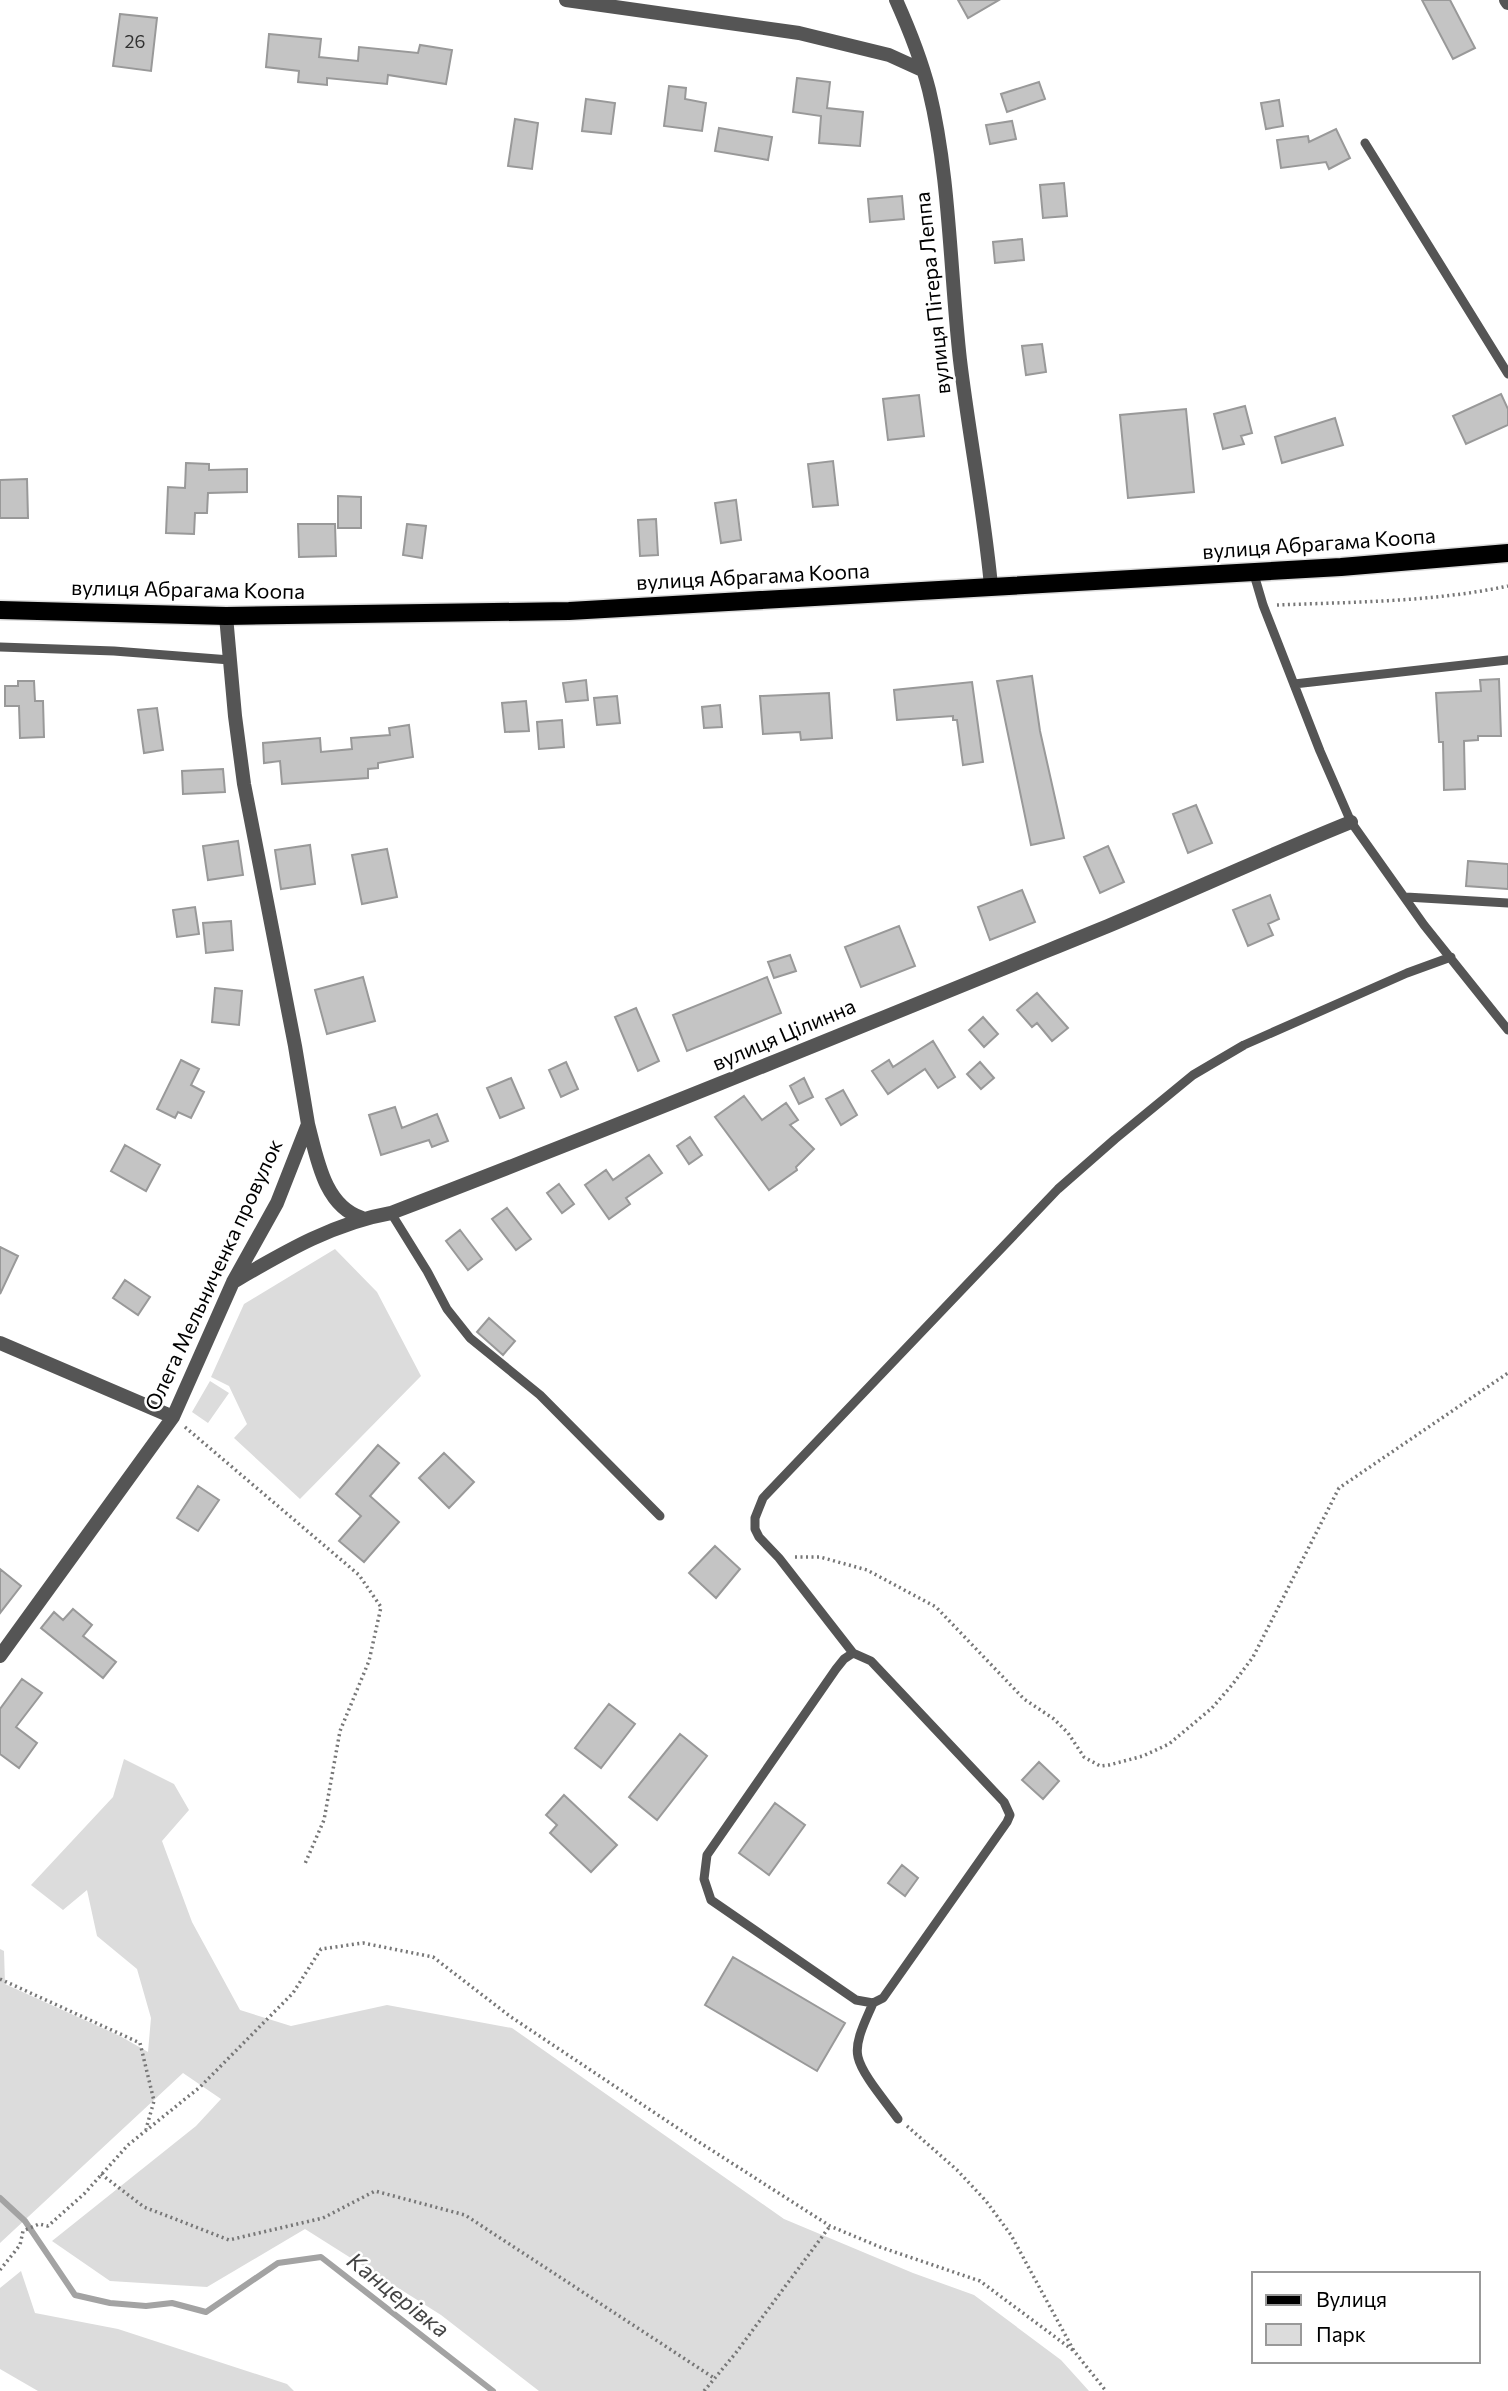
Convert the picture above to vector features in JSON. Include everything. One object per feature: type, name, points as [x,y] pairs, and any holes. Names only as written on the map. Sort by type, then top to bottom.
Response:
[{"type":"main road","name":"вулиця Абрагама Коопа","points":[[0,610],[226,615],[569,611],[1341,567],[1508,553]]},
{"type":"street","points":[[566,0],[799,33],[889,55],[922,70]]},
{"type":"street","name":"вулиця Пітера Леппа","points":[[896,0],[909,29],[929,89],[949,229],[960,359],[992,586]]},
{"type":"street","name":"Олега Мельниченка провулок","points":[[0,1656],[173,1417],[233,1282],[277,1203],[308,1124],[244,784],[226,615]]},
{"type":"street","name":"вулиця Цілинна","points":[[233,1282],[328,1231],[362,1218],[391,1213],[741,1076],[1351,822]]},
{"type":"street","points":[[308,1124],[321,1175],[329,1189],[348,1214],[362,1218]]},
{"type":"street","points":[[0,1343],[173,1417]]},
{"type":"lane","points":[[1365,144],[1508,374]]},
{"type":"lane","points":[[1253,571],[1263,605],[1320,751],[1351,822],[1424,925],[1508,1030]]},
{"type":"lane","points":[[0,647],[114,651],[230,660]]},
{"type":"lane","points":[[1294,684],[1508,660]]},
{"type":"lane","points":[[1406,897],[1508,903]]},
{"type":"lane","points":[[853,1653],[836,1669],[707,1856],[704,1880],[711,1900],[856,2000],[873,2003],[883,1998],[1010,1815],[1004,1802],[871,1661],[853,1653],[779,1558],[759,1537],[755,1529],[757,1508],[763,1498],[1058,1189],[1193,1075],[1244,1045],[1407,973],[1451,957]]},
{"type":"lane","points":[[391,1213],[427,1270],[447,1309],[470,1338],[540,1395],[660,1516]]},
{"type":"lane","points":[[873,2003],[859,2044],[858,2057],[898,2119]]},
{"type":"path","points":[[1263,605],[1374,601],[1480,592],[1508,586]]},
{"type":"path","points":[[779,1558],[820,1557],[867,1570],[936,1607],[1024,1699],[1054,1719],[1068,1733],[1084,1757],[1100,1766],[1109,1765],[1143,1756],[1169,1744],[1212,1708],[1232,1685],[1253,1657],[1339,1488],[1508,1373]]},
{"type":"path","points":[[173,1417],[359,1575],[382,1607],[369,1661],[340,1731],[324,1820],[304,1866]]},
{"type":"path","points":[[0,2270],[20,2245],[23,2231],[39,2224],[48,2226],[84,2194],[128,2145],[200,2087],[293,1993],[321,1949],[363,1942],[433,1956],[511,2017],[830,2226],[880,2247],[980,2281],[1074,2351]]},
{"type":"path","points":[[0,1979],[140,2043],[154,2101],[145,2131]]},
{"type":"path","points":[[898,2119],[957,2170],[986,2201],[1011,2235],[1074,2351],[1106,2391]]},
{"type":"path","points":[[102,2174],[144,2207],[229,2240],[323,2218],[376,2191],[465,2215],[714,2378]]},
{"type":"path","points":[[704,2391],[735,2354],[830,2226]]},
{"type":"green space","points":[[335,1249],[377,1292],[421,1376],[300,1499],[234,1438],[247,1424],[229,1386],[211,1377],[244,1304]]},
{"type":"green space","points":[[210,1381],[229,1393],[208,1423],[192,1412]]},
{"type":"green space","points":[[124,1759],[174,1784],[189,1810],[162,1841],[192,1922],[240,2010],[291,2026],[387,2005],[512,2028],[784,2219],[913,2273],[974,2295],[1061,2360],[1089,2391],[539,2391],[441,2315],[305,2229],[207,2287],[110,2281],[52,2241],[196,2126],[221,2099],[183,2073],[0,2243],[0,1949],[4,1951],[5,1984],[120,2036],[148,2052],[151,2018],[137,1969],[97,1936],[87,1890],[63,1910],[31,1885],[113,1797]]},
{"type":"green space","points":[[21,2271],[35,2313],[118,2329],[287,2384],[294,2391],[38,2391],[0,2369],[0,2288]]},
{"type":"building","points":[[958,0],[999,0],[968,18]]},
{"type":"building","points":[[1422,0],[1450,0],[1475,48],[1453,59]]},
{"type":"building","points":[[120,14],[157,18],[151,71],[113,66]]},
{"type":"building","points":[[269,34],[321,39],[319,57],[358,61],[359,47],[418,53],[420,45],[452,50],[446,84],[388,75],[387,84],[327,78],[327,85],[298,82],[299,71],[266,67]]},
{"type":"building","points":[[797,78],[830,82],[827,108],[863,112],[860,146],[819,143],[821,116],[793,112]]},
{"type":"building","points":[[1039,82],[1045,99],[1007,112],[1001,94]]},
{"type":"building","points":[[669,86],[686,88],[685,99],[706,103],[702,131],[664,126]]},
{"type":"building","points":[[586,99],[615,103],[611,134],[582,131]]},
{"type":"building","points":[[1279,100],[1283,126],[1266,129],[1261,103]]},
{"type":"building","points":[[515,119],[538,123],[532,169],[508,166]]},
{"type":"building","points":[[1012,121],[1016,139],[990,144],[986,125]]},
{"type":"building","points":[[719,128],[772,137],[768,160],[715,151]]},
{"type":"building","points":[[1336,129],[1350,158],[1329,169],[1326,162],[1281,168],[1277,140],[1308,136],[1309,142]]},
{"type":"building","points":[[1064,183],[1067,216],[1043,218],[1040,185]]},
{"type":"building","points":[[902,196],[904,219],[870,222],[868,199]]},
{"type":"building","points":[[1022,239],[1024,260],[995,263],[993,242]]},
{"type":"building","points":[[1042,344],[1046,372],[1026,375],[1022,346]]},
{"type":"building","points":[[1501,394],[1508,409],[1508,425],[1466,444],[1453,416]]},
{"type":"building","points":[[919,395],[924,436],[888,440],[883,399]]},
{"type":"building","points":[[1245,406],[1252,433],[1241,436],[1244,444],[1223,449],[1214,414]]},
{"type":"building","points":[[1186,409],[1194,492],[1128,498],[1120,415]]},
{"type":"building","points":[[1335,418],[1343,445],[1282,463],[1275,437]]},
{"type":"building","points":[[833,461],[838,505],[813,507],[808,464]]},
{"type":"building","points":[[186,463],[209,464],[209,470],[247,469],[247,492],[208,493],[207,513],[195,513],[194,534],[166,533],[168,487],[185,488]]},
{"type":"building","points":[[27,479],[28,518],[0,518],[0,480]]},
{"type":"building","points":[[338,496],[361,497],[361,528],[338,528]]},
{"type":"building","points":[[736,500],[741,540],[721,543],[715,503]]},
{"type":"building","points":[[656,519],[658,555],[640,556],[638,520]]},
{"type":"building","points":[[298,524],[335,524],[336,556],[299,557]]},
{"type":"building","points":[[407,524],[426,526],[422,558],[403,555]]},
{"type":"building","points":[[1032,676],[1040,731],[1064,838],[1031,845],[997,681]]},
{"type":"building","points":[[1499,679],[1501,736],[1478,736],[1478,740],[1464,741],[1465,789],[1444,790],[1443,742],[1439,742],[1436,693],[1481,691],[1480,680]]},
{"type":"building","points":[[586,680],[588,700],[566,702],[563,683]]},
{"type":"building","points":[[18,681],[34,681],[35,701],[43,701],[44,737],[20,738],[19,706],[5,706],[5,686],[18,686]]},
{"type":"building","points":[[972,682],[983,762],[963,765],[957,720],[953,720],[953,716],[897,720],[894,690]]},
{"type":"building","points":[[829,693],[832,738],[801,740],[800,732],[763,734],[760,696]]},
{"type":"building","points":[[617,696],[620,723],[597,725],[594,698]]},
{"type":"building","points":[[526,701],[529,731],[505,732],[502,703]]},
{"type":"building","points":[[720,705],[722,727],[704,728],[702,707]]},
{"type":"building","points":[[157,708],[163,750],[144,753],[138,710]]},
{"type":"building","points":[[562,720],[564,747],[539,749],[537,722]]},
{"type":"building","points":[[409,725],[413,757],[378,763],[378,768],[368,769],[368,778],[282,784],[280,761],[264,763],[263,743],[320,738],[321,752],[352,749],[351,738],[390,735],[389,728]]},
{"type":"building","points":[[223,769],[225,792],[183,794],[182,771]]},
{"type":"building","points":[[1196,805],[1212,843],[1188,853],[1173,814]]},
{"type":"building","points":[[238,841],[243,875],[208,880],[203,846]]},
{"type":"building","points":[[310,845],[315,884],[281,889],[275,850]]},
{"type":"building","points":[[1108,846],[1124,882],[1100,893],[1084,857]]},
{"type":"building","points":[[387,849],[397,897],[362,904],[352,855]]},
{"type":"building","points":[[1468,861],[1508,864],[1508,889],[1466,886]]},
{"type":"building","points":[[1022,890],[1035,922],[990,940],[978,907]]},
{"type":"building","points":[[1270,895],[1279,919],[1268,924],[1273,935],[1248,946],[1233,910]]},
{"type":"building","points":[[195,907],[199,934],[177,937],[173,910]]},
{"type":"building","points":[[231,921],[233,950],[206,953],[203,923]]},
{"type":"building","points":[[899,926],[915,966],[861,987],[845,947]]},
{"type":"building","points":[[790,955],[796,971],[774,978],[768,962]]},
{"type":"building","points":[[363,977],[375,1021],[327,1034],[315,990]]},
{"type":"building","points":[[767,977],[781,1013],[687,1051],[673,1015]]},
{"type":"building","points":[[215,988],[242,991],[239,1025],[212,1022]]},
{"type":"building","points":[[1037,993],[1068,1028],[1052,1041],[1037,1023],[1032,1027],[1017,1010]]},
{"type":"building","points":[[636,1008],[659,1061],[638,1071],[615,1017]]},
{"type":"building","points":[[983,1017],[998,1034],[984,1047],[969,1030]]},
{"type":"building","points":[[933,1041],[955,1077],[938,1088],[925,1069],[888,1094],[872,1071],[889,1060],[893,1067]]},
{"type":"building","points":[[181,1060],[199,1069],[191,1085],[204,1092],[191,1118],[178,1112],[175,1118],[157,1109]]},
{"type":"building","points":[[566,1062],[578,1089],[561,1097],[549,1070]]},
{"type":"building","points":[[980,1062],[994,1078],[981,1089],[967,1074]]},
{"type":"building","points":[[511,1078],[524,1108],[500,1118],[487,1088]]},
{"type":"building","points":[[804,1078],[813,1097],[799,1104],[790,1086]]},
{"type":"building","points":[[843,1090],[857,1115],[841,1125],[826,1099]]},
{"type":"building","points":[[744,1096],[762,1120],[786,1103],[798,1120],[790,1125],[814,1149],[796,1167],[797,1170],[769,1190],[715,1117]]},
{"type":"building","points":[[395,1107],[402,1128],[437,1114],[448,1141],[432,1147],[429,1140],[381,1155],[369,1115]]},
{"type":"building","points":[[690,1137],[702,1155],[689,1164],[677,1146]]},
{"type":"building","points":[[125,1145],[160,1165],[146,1191],[111,1171]]},
{"type":"building","points":[[649,1155],[662,1173],[626,1198],[630,1204],[609,1219],[585,1185],[606,1170],[613,1180]]},
{"type":"building","points":[[559,1184],[574,1204],[562,1213],[547,1193]]},
{"type":"building","points":[[507,1208],[531,1239],[516,1250],[492,1219]]},
{"type":"building","points":[[460,1230],[482,1259],[468,1270],[446,1241]]},
{"type":"building","points":[[0,1247],[18,1256],[0,1294]]},
{"type":"building","points":[[125,1280],[150,1297],[138,1315],[113,1298]]},
{"type":"building","points":[[489,1318],[515,1341],[503,1355],[477,1332]]},
{"type":"building","points":[[378,1445],[399,1463],[370,1496],[399,1522],[364,1562],[339,1541],[361,1516],[336,1494]]},
{"type":"building","points":[[444,1453],[474,1482],[449,1508],[419,1478]]},
{"type":"building","points":[[198,1486],[219,1500],[198,1531],[177,1518]]},
{"type":"building","points":[[715,1546],[740,1569],[716,1598],[689,1573]]},
{"type":"building","points":[[0,1569],[21,1586],[0,1613]]},
{"type":"building","points":[[73,1609],[92,1625],[83,1636],[116,1662],[103,1678],[41,1628],[54,1612],[63,1620]]},
{"type":"building","points":[[22,1679],[42,1693],[16,1727],[37,1743],[19,1768],[0,1754],[0,1709]]},
{"type":"building","points":[[609,1704],[635,1724],[601,1768],[575,1748]]},
{"type":"building","points":[[680,1734],[707,1756],[657,1820],[629,1797]]},
{"type":"building","points":[[1039,1762],[1059,1781],[1043,1799],[1022,1780]]},
{"type":"building","points":[[564,1795],[617,1845],[591,1872],[550,1833],[557,1825],[546,1815]]},
{"type":"building","points":[[775,1803],[805,1825],[769,1875],[739,1853]]},
{"type":"building","points":[[902,1865],[918,1878],[905,1896],[888,1883]]},
{"type":"building","points":[[733,1957],[845,2023],[817,2071],[705,2005]]},
{"type":"waterway","name":"Канцерівка","points":[[0,2198],[25,2221],[75,2295],[110,2303],[146,2306],[172,2303],[206,2312],[278,2263],[321,2257],[493,2391]]}]
